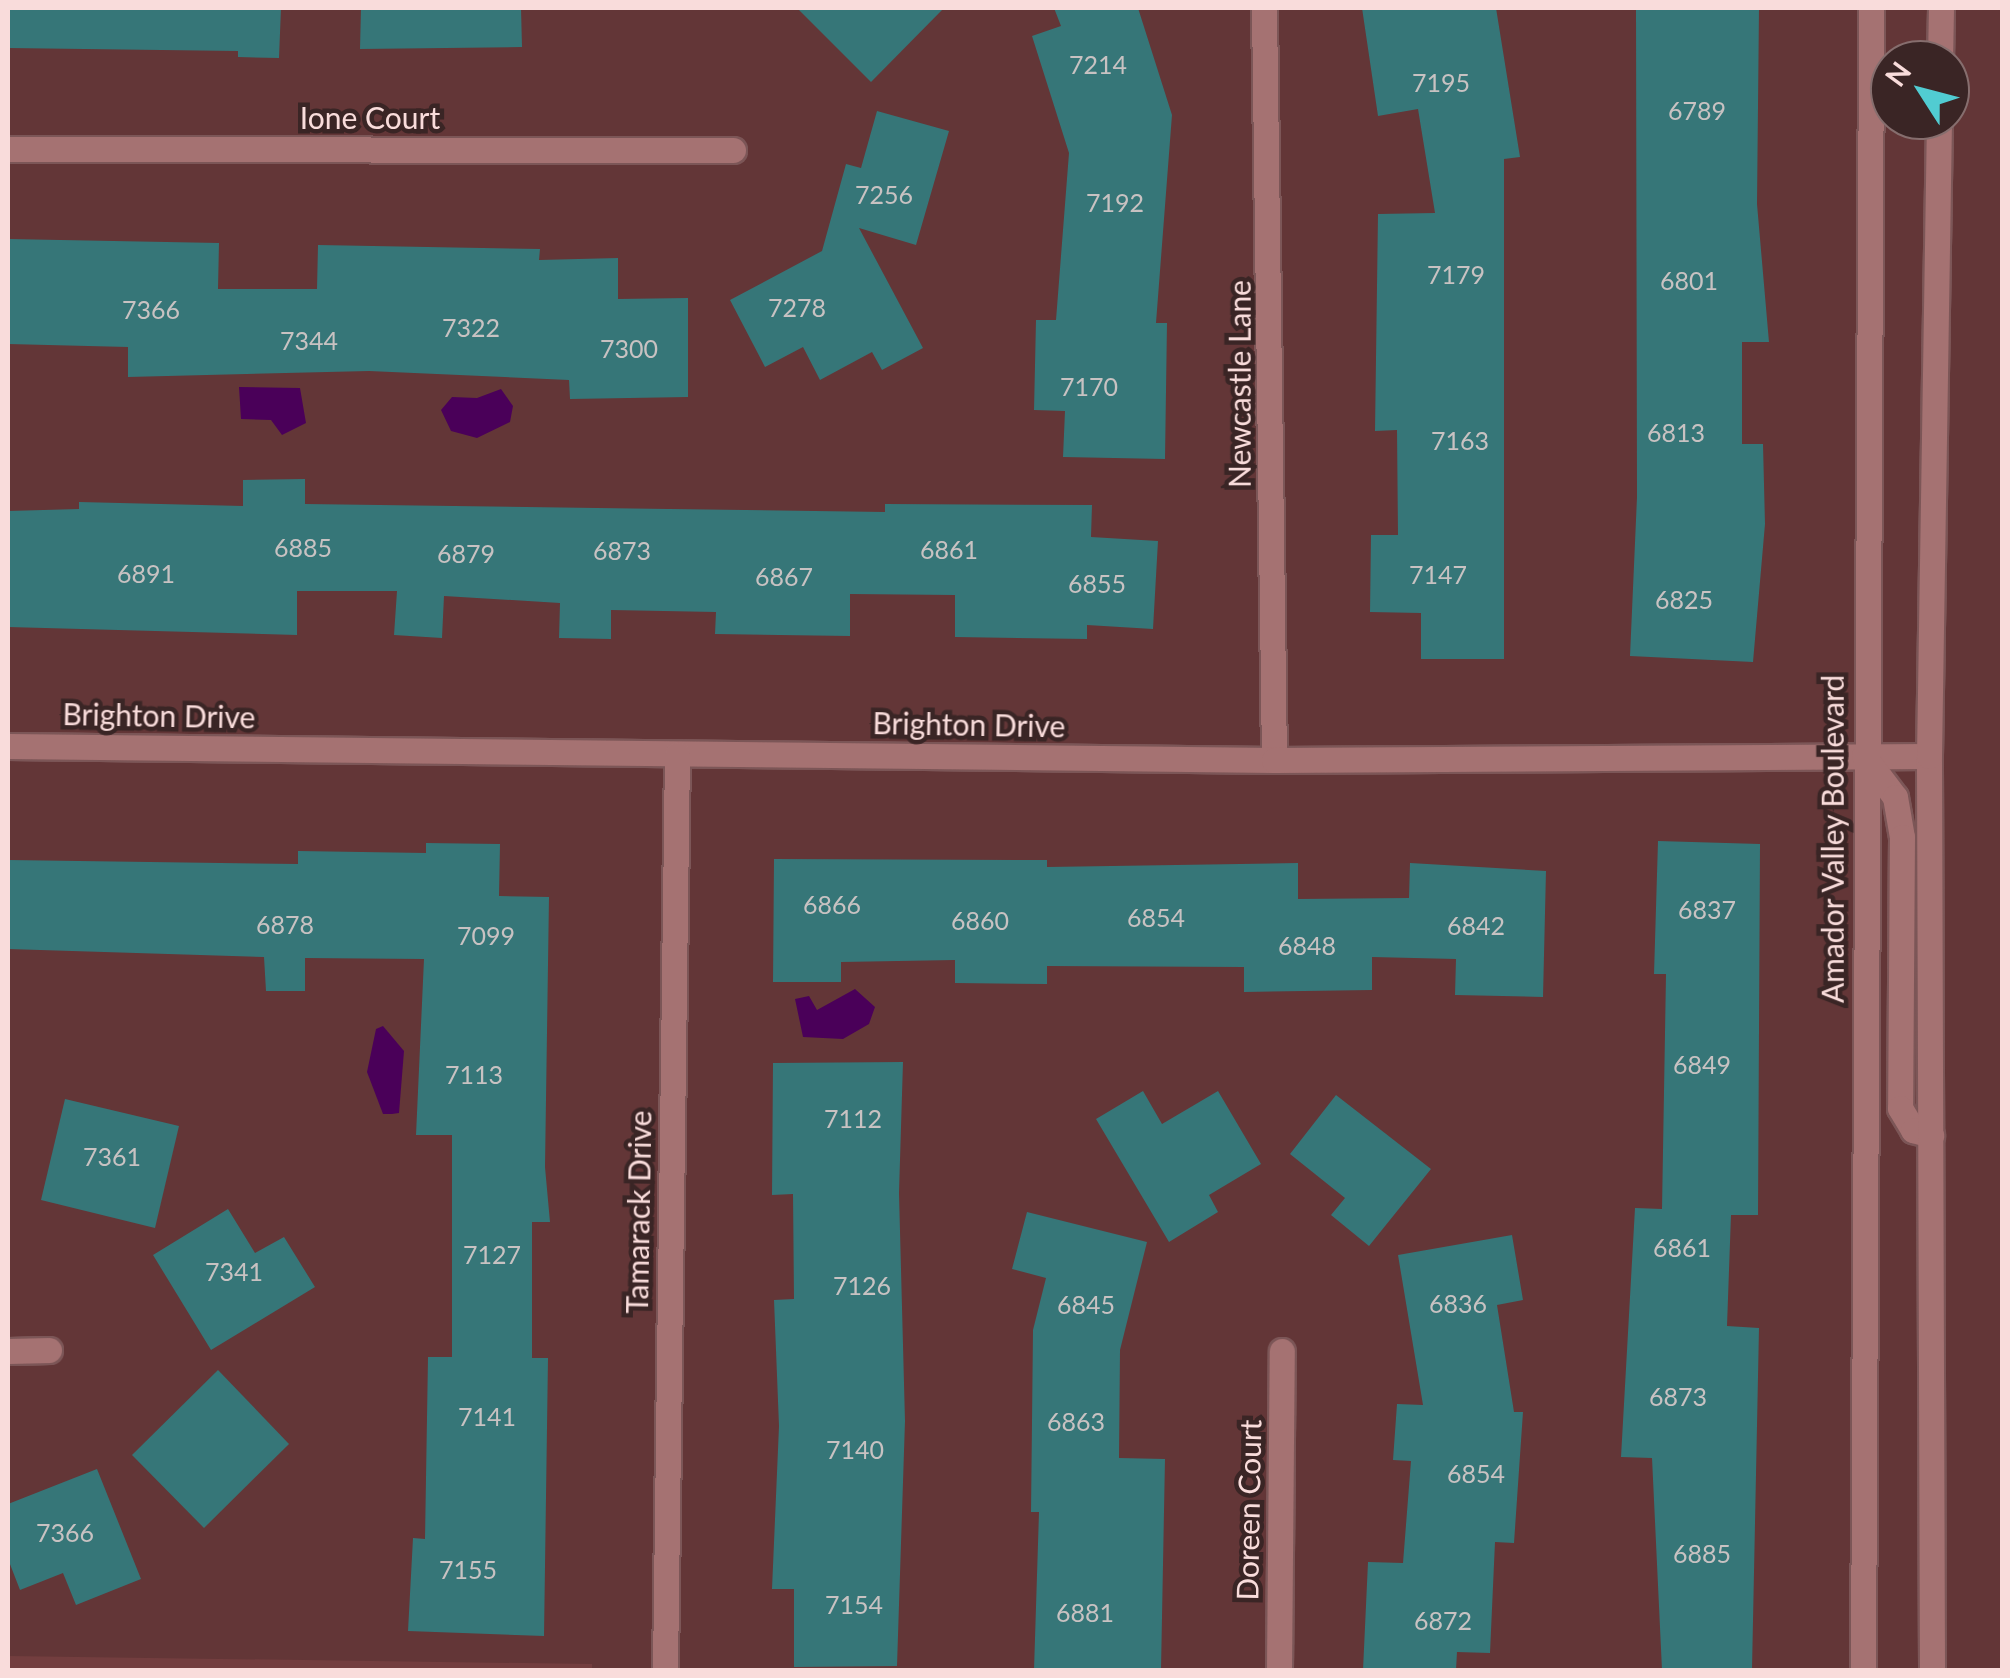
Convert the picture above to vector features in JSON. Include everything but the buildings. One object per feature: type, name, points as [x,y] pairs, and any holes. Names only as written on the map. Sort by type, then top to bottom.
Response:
[{"type":"street","name":"Newcastle Lane","points":[[1264,8],[1274,760]]},
{"type":"street","name":"Amador Valley Boulevard","points":[[1863,1670],[1864,756],[1871,8]]},
{"type":"street","points":[[1940,40],[1941,8]]},
{"type":"street","points":[[1932,1670],[1929,756],[1940,140]]},
{"type":"street","name":"Ione Court","points":[[8,148],[732,150]]},
{"type":"street","name":"Brighton Drive","points":[[8,746],[1274,760],[1929,756]]},
{"type":"street","name":"Tamarack Drive","points":[[664,1670],[677,754]]},
{"type":"street","points":[[1864,756],[1896,797],[1902,836],[1900,1108],[1913,1130],[1931,1136]]},
{"type":"street","points":[[8,1350],[50,1350]]},
{"type":"street","name":"Doreen Court","points":[[1280,1670],[1282,1351]]},
{"type":"shaded area","points":[[239,387],[300,388],[306,423],[282,435],[271,420],[241,419]]},
{"type":"shaded area","points":[[501,389],[513,406],[510,422],[477,438],[451,431],[441,410],[452,397],[477,398]]},
{"type":"shaded area","points":[[855,989],[875,1007],[869,1024],[843,1039],[803,1037],[795,999],[809,996],[817,1010]]},
{"type":"shaded area","points":[[383,1026],[404,1051],[399,1113],[392,1114],[383,1114],[367,1072],[376,1029]]},
{"type":"shaded area","points":[[8,1656],[592,1664],[592,1670],[8,1670]]}]
